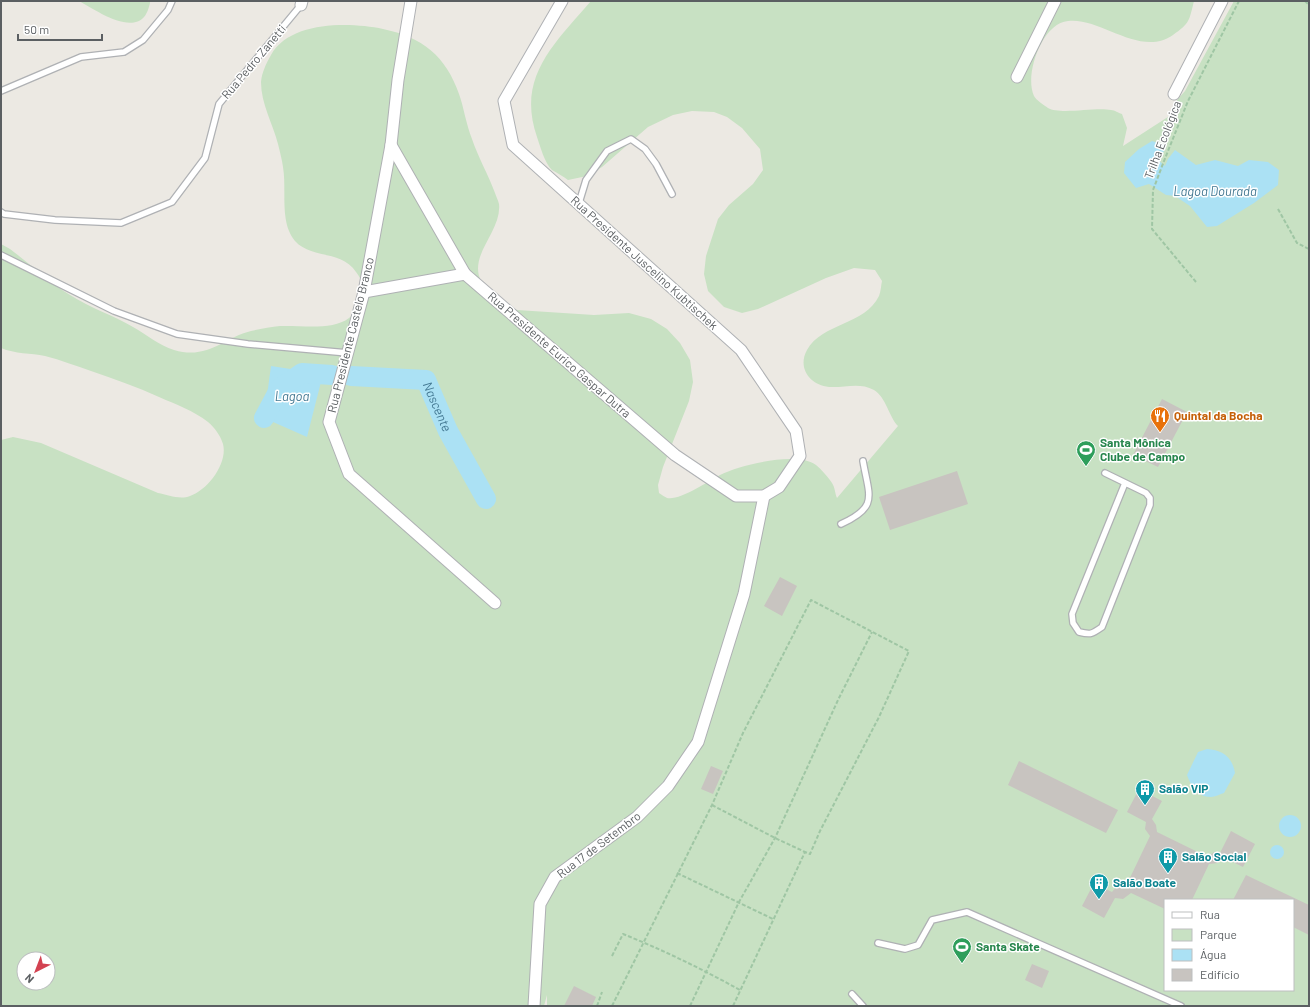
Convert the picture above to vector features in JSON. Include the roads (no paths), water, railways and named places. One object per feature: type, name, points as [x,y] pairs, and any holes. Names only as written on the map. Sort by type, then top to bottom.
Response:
[{"type":"street","name":"Rua Presidente Castelo Branco","points":[[411,1],[410,17],[398,80],[391,144],[364,292],[329,422],[350,474],[495,603]]},
{"type":"street","points":[[410,17],[418,1]]},
{"type":"street","name":"Rua Presidente Juscelino Kubtischek","points":[[562,1],[504,101],[513,145],[741,350],[796,431],[800,456],[779,486],[764,496]]},
{"type":"street","points":[[1018,77],[1055,1]]},
{"type":"street","points":[[1174,94],[1222,1]]},
{"type":"street","name":"Rua Presidente Eurico Gaspar Dutra","points":[[391,144],[465,274],[675,455],[736,496],[764,496]]},
{"type":"street","points":[[364,292],[465,274]]},
{"type":"street","name":"Rua 17 de Setembro","points":[[534,1006],[540,904],[555,877],[637,817],[668,786],[698,742],[744,594],[764,496]]},
{"type":"lane","points":[[1,91],[81,57],[124,52],[143,40],[168,10],[172,1]]},
{"type":"lane","name":"Rua Pedro Zanetti","points":[[1,212],[4,214],[55,220],[121,223],[172,202],[205,158],[219,104],[301,3]]},
{"type":"lane","points":[[579,203],[586,180],[606,151],[631,139],[645,149],[672,194]]},
{"type":"lane","points":[[1,255],[114,311],[177,334],[248,344],[348,353]]},
{"type":"lane","points":[[841,524],[854,518],[865,509],[870,499],[864,461]]},
{"type":"lane","points":[[1105,473],[1146,493],[1150,498],[1150,505],[1102,626],[1095,632],[1089,634],[1079,632],[1073,623],[1072,614],[1125,483]]},
{"type":"lane","points":[[878,943],[905,949],[918,945],[932,920],[967,912],[1181,1006]]},
{"type":"lane","points":[[852,994],[863,1006]]},
{"type":"water","name":"Lagoa Dourada","points":[[1152,141],[1165,145],[1164,151],[1158,160],[1165,166],[1175,150],[1196,165],[1215,160],[1238,166],[1249,160],[1268,162],[1279,170],[1278,185],[1254,203],[1217,226],[1207,227],[1190,206],[1175,196],[1166,195],[1149,184],[1136,188],[1124,173],[1125,162],[1139,149]]},
{"type":"water","name":"Lagoa","points":[[271,366],[323,374],[307,437],[264,418]]},
{"type":"water","points":[[1207,749],[1226,755],[1234,767],[1235,773],[1224,793],[1213,797],[1206,797],[1198,793],[1190,783],[1187,775],[1198,752]]},
{"type":"water","points":[[1290,815],[1298,818],[1301,826],[1298,834],[1290,837],[1282,834],[1279,826],[1282,818]]},
{"type":"water","points":[[1274,845],[1280,845],[1284,849],[1284,855],[1280,859],[1274,859],[1270,855],[1270,849]]},
{"type":"waterway","name":"Nascente","points":[[264,418],[280,388],[302,373],[332,375]]},
{"type":"waterway","name":"Nascente","points":[[351,376],[426,380],[448,431],[486,499]]},
{"type":"place","name":"Quintal da Bocha","points":[[1160,433]]},
{"type":"place","name":"Santa Mônica Clube de Campo","points":[[1086,467]]},
{"type":"place","name":"Salão VIP","points":[[1145,806]]},
{"type":"place","name":"Salão Social","points":[[1168,874]]},
{"type":"place","name":"Salão Boate","points":[[1099,900]]},
{"type":"place","name":"Santa Skate","points":[[962,964]]}]
